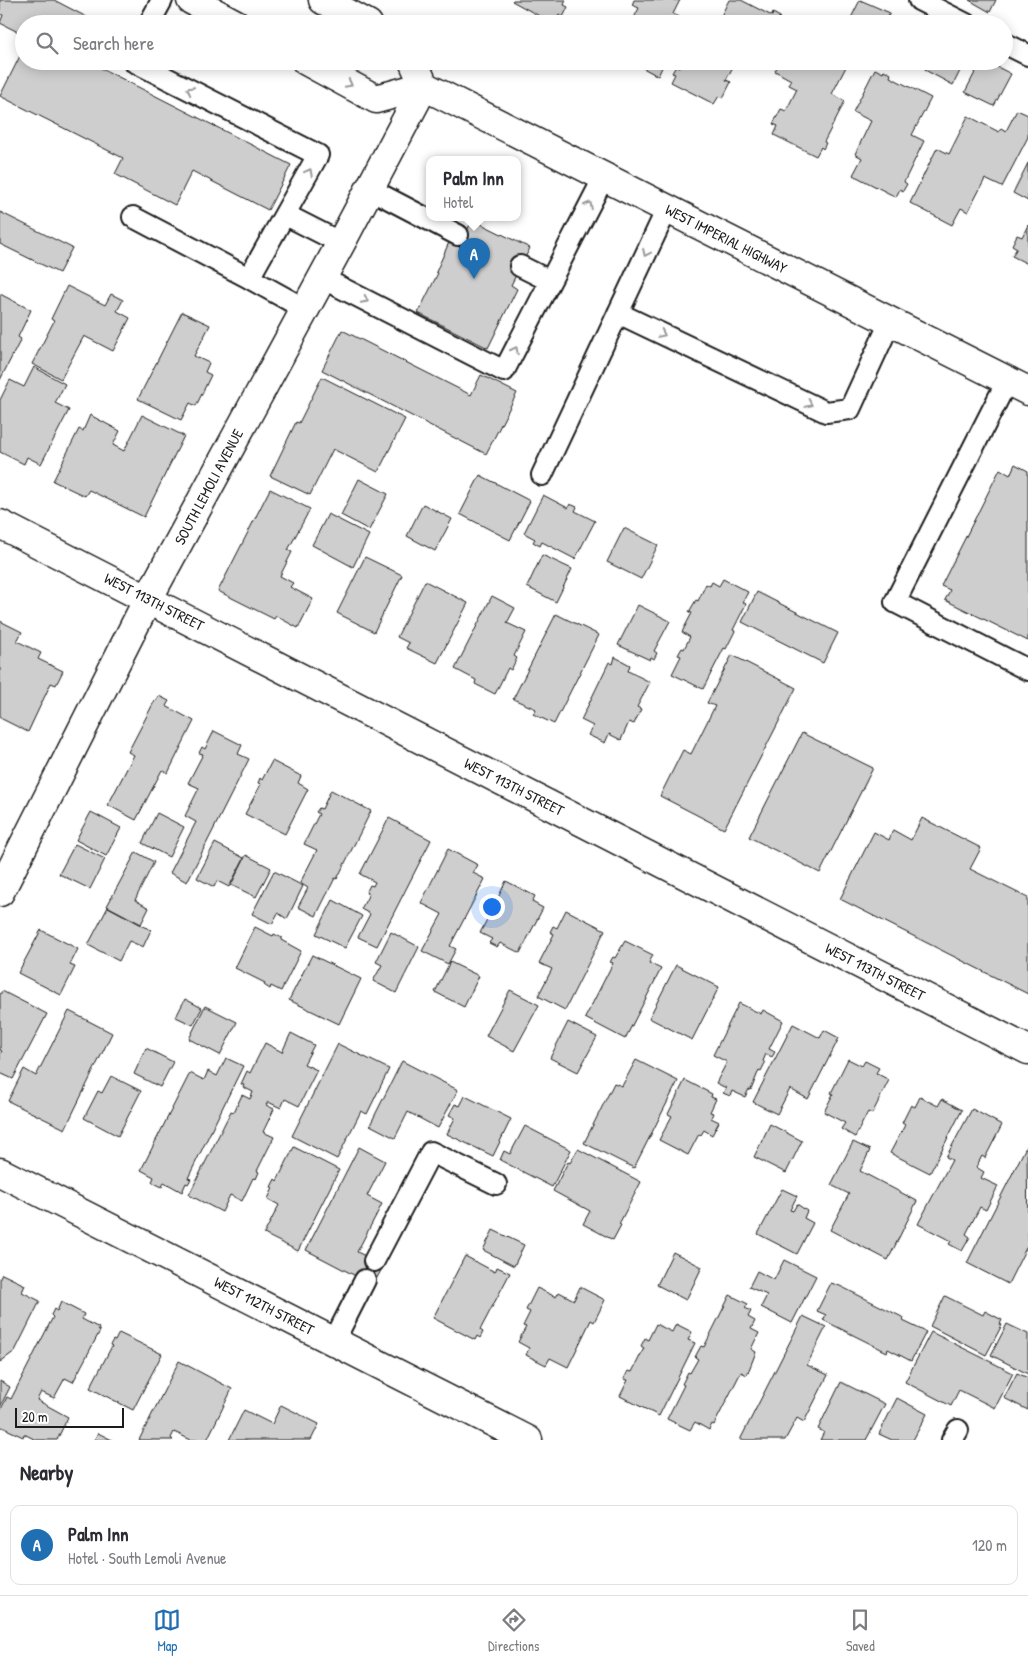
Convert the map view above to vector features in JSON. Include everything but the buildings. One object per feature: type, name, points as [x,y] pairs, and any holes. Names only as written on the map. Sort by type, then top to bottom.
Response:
[{"type":"street","points":[[191,0],[219,15]]},
{"type":"street","points":[[323,0],[351,15]]},
{"type":"street","points":[[323,70],[376,99],[424,86],[417,70]]},
{"type":"street","name":"WEST IMPERIAL HIGHWAY","points":[[424,86],[1018,386]]},
{"type":"street","name":"SOUTH LEMOLI AVENUE","points":[[0,892],[148,600],[424,86]]},
{"type":"street","name":"WEST 113TH STREET","points":[[0,524],[1028,1050]]},
{"type":"street","name":"WEST 112TH STREET","points":[[0,1172],[528,1440]]},
{"type":"lane","points":[[154,15],[162,0]]},
{"type":"lane","points":[[919,0],[948,15]]},
{"type":"lane","points":[[1013,48],[1028,55]]},
{"type":"lane","points":[[151,70],[318,156],[249,278]]},
{"type":"lane","points":[[322,278],[504,372],[604,177]]},
{"type":"lane","points":[[370,189],[426,218]]},
{"type":"lane","points":[[542,474],[667,209]]},
{"type":"lane","points":[[286,215],[341,243]]},
{"type":"lane","points":[[133,217],[305,309]]},
{"type":"lane","points":[[431,221],[458,235]]},
{"type":"lane","points":[[520,266],[550,281]]},
{"type":"lane","points":[[618,313],[826,412],[850,409],[890,322]]},
{"type":"lane","points":[[1018,386],[896,602],[1028,670]]},
{"type":"lane","points":[[374,1260],[431,1152],[496,1184]]},
{"type":"lane","points":[[334,1341],[365,1280]]},
{"type":"place","name":"Palm Inn","points":[[474,279]]}]
